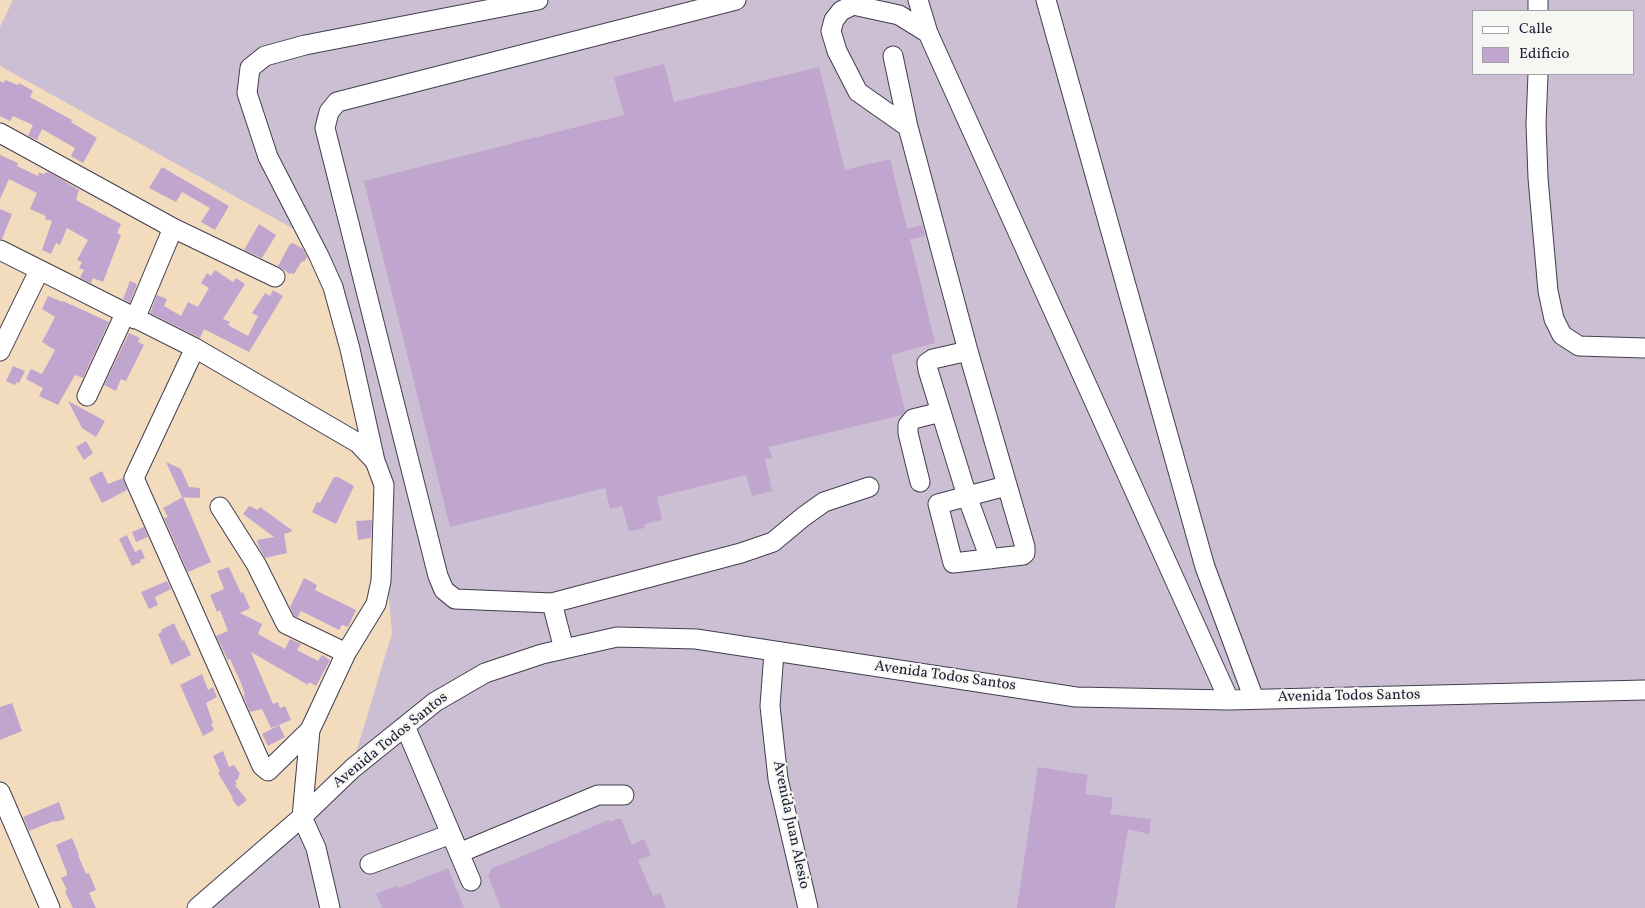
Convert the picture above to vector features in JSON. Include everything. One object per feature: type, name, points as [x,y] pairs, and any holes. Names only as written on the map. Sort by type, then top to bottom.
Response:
[{"type":"street","points":[[330,908],[316,848],[302,817],[310,730],[346,653],[376,604],[381,581],[384,485],[375,461],[350,349],[333,288],[319,256],[268,157],[247,94],[250,68],[265,56],[305,45],[538,0]]},
{"type":"street","points":[[736,0],[337,102],[329,112],[325,128],[438,576],[444,590],[455,599],[552,604],[741,553],[773,542],[824,502],[869,487]]},
{"type":"street","points":[[918,0],[928,33],[1229,700]]},
{"type":"street","points":[[1046,0],[1205,567],[1254,699]]},
{"type":"street","points":[[908,127],[858,92],[837,51],[831,31],[834,20],[841,11],[853,3],[900,15],[928,33]]},
{"type":"street","points":[[893,56],[908,127],[1025,553],[1023,555],[956,564],[952,560],[938,504],[1006,486]]},
{"type":"street","points":[[1538,75],[1536,124],[1538,178],[1548,291],[1554,319],[1562,335],[1579,346],[1645,348]]},
{"type":"street","points":[[0,133],[173,228],[275,277]]},
{"type":"street","points":[[87,396],[130,317],[173,228]]},
{"type":"street","points":[[0,250],[195,348],[358,443],[375,461]]},
{"type":"street","points":[[0,351],[39,271]]},
{"type":"street","points":[[195,348],[134,478],[262,766],[268,771],[310,730]]},
{"type":"street","points":[[968,351],[933,359],[927,363],[967,496],[990,560]]},
{"type":"street","points":[[920,482],[908,432],[908,424],[914,419],[941,412]]},
{"type":"street","points":[[220,507],[256,564],[286,624],[346,653]]},
{"type":"street","points":[[552,604],[564,649]]},
{"type":"street","name":"Avenida Todos Santos","points":[[197,908],[302,817],[353,768],[435,702],[485,673],[542,654],[617,637],[696,639],[1076,697],[1229,700],[1645,690]]},
{"type":"street","name":"Avenida Juan Alesio","points":[[774,652],[770,706],[778,779],[808,908]]},
{"type":"street","points":[[405,726],[470,881]]},
{"type":"street","points":[[0,792],[50,908]]},
{"type":"street","points":[[459,853],[598,795],[624,795]]},
{"type":"street","points":[[370,864],[451,834]]},
{"type":"shaded area","points":[[13,0],[1645,0],[1645,908],[199,908],[347,783],[392,633],[377,469],[319,243],[0,66],[0,27]]},
{"type":"building","points":[[664,64],[674,102],[819,67],[845,170],[890,159],[907,229],[922,225],[925,236],[910,239],[935,343],[891,355],[905,411],[902,415],[769,447],[772,458],[765,459],[772,491],[752,496],[746,475],[657,497],[662,520],[644,524],[645,528],[629,531],[622,506],[610,509],[605,488],[450,527],[364,181],[624,115],[614,77]]},
{"type":"building","points":[[5,80],[18,85],[19,83],[33,91],[30,97],[72,120],[71,122],[97,138],[83,163],[71,156],[75,148],[42,129],[37,140],[28,136],[33,125],[13,116],[10,121],[0,116],[0,81],[4,83]]},
{"type":"building","points":[[0,155],[18,163],[17,166],[38,176],[39,172],[43,174],[48,172],[61,179],[79,190],[76,200],[121,224],[117,233],[121,235],[103,282],[93,278],[91,283],[80,278],[84,270],[79,268],[82,262],[77,260],[88,240],[67,228],[60,245],[56,243],[51,254],[42,250],[52,221],[45,219],[46,216],[30,209],[37,193],[9,179],[0,199]]},
{"type":"building","points":[[162,167],[229,206],[215,230],[201,222],[210,208],[182,192],[176,202],[149,188]]},
{"type":"building","points":[[0,209],[12,214],[2,239],[0,239]]},
{"type":"building","points":[[259,224],[276,235],[262,258],[244,250]]},
{"type":"building","points":[[293,243],[303,249],[307,257],[304,262],[302,261],[294,274],[290,274],[278,266],[290,244]]},
{"type":"building","points":[[215,270],[233,282],[236,278],[245,284],[223,319],[230,322],[228,325],[248,336],[258,316],[252,313],[265,293],[270,296],[273,290],[283,296],[249,352],[204,329],[200,338],[150,313],[157,295],[167,299],[164,306],[181,316],[188,302],[198,307],[209,288],[201,283],[207,273],[211,276]]},
{"type":"building","points":[[130,281],[137,284],[130,303],[123,299]]},
{"type":"building","points":[[48,296],[109,322],[83,378],[75,375],[58,405],[39,396],[43,388],[26,379],[31,369],[42,374],[55,350],[42,342],[55,317],[42,309]]},
{"type":"building","points":[[129,333],[140,338],[138,342],[144,345],[126,381],[121,379],[116,391],[104,385]]},
{"type":"building","points":[[13,366],[25,371],[19,383],[17,382],[15,385],[6,381]]},
{"type":"building","points":[[68,401],[105,421],[96,437],[82,428]]},
{"type":"building","points":[[86,441],[93,453],[84,460],[76,447]]},
{"type":"building","points":[[166,462],[181,469],[189,487],[200,488],[200,498],[182,497]]},
{"type":"building","points":[[102,471],[108,484],[123,478],[127,490],[102,503],[89,478]]},
{"type":"building","points":[[334,477],[338,477],[354,486],[336,524],[312,512],[317,502],[320,503]]},
{"type":"building","points":[[183,497],[211,562],[188,572],[164,518],[168,517],[163,508]]},
{"type":"building","points":[[249,506],[258,510],[260,507],[293,531],[284,534],[287,553],[265,558],[257,540],[274,537],[243,514]]},
{"type":"building","points":[[372,520],[371,538],[358,540],[356,521]]},
{"type":"building","points":[[144,527],[148,537],[136,542],[132,532]]},
{"type":"building","points":[[127,535],[135,552],[141,549],[145,558],[132,566],[119,539]]},
{"type":"building","points":[[229,567],[250,608],[240,613],[262,624],[258,634],[285,649],[290,639],[301,644],[297,650],[318,661],[322,655],[330,660],[316,686],[309,682],[308,685],[251,652],[273,704],[278,702],[280,708],[285,706],[291,720],[271,728],[262,709],[250,712],[243,695],[245,695],[241,683],[230,659],[228,660],[216,636],[228,631],[220,610],[217,612],[210,595],[224,589],[217,571]]},
{"type":"building","points":[[304,578],[317,585],[315,590],[356,610],[348,627],[342,625],[339,630],[301,611],[298,617],[294,616],[290,607]]},
{"type":"building","points":[[167,581],[171,589],[155,597],[158,605],[149,609],[141,592]]},
{"type":"building","points":[[174,623],[191,655],[171,665],[158,634],[162,632],[161,630]]},
{"type":"building","points":[[202,674],[208,690],[213,687],[217,697],[206,703],[214,730],[203,736],[180,685]]},
{"type":"building","points":[[12,703],[22,731],[0,740],[0,707]]},
{"type":"building","points":[[279,725],[285,737],[268,746],[262,734]]},
{"type":"building","points":[[223,751],[229,767],[234,765],[240,774],[239,778],[235,781],[237,784],[235,785],[247,800],[238,807],[218,773],[220,772],[213,756]]},
{"type":"building","points":[[1038,767],[1088,775],[1085,794],[1113,798],[1110,814],[1151,819],[1149,834],[1128,829],[1115,908],[1017,908]]},
{"type":"building","points":[[59,802],[65,819],[54,821],[29,831],[23,817]]},
{"type":"building","points":[[621,819],[632,845],[644,839],[651,855],[638,860],[653,896],[660,893],[666,908],[501,908],[488,876],[491,869],[609,820],[610,822]]},
{"type":"building","points":[[72,838],[86,874],[89,873],[96,890],[89,893],[96,908],[73,908],[66,894],[65,891],[67,890],[61,878],[67,875],[67,873],[56,845]]},
{"type":"building","points":[[448,868],[464,908],[382,908],[376,894],[398,885],[399,888]]}]
